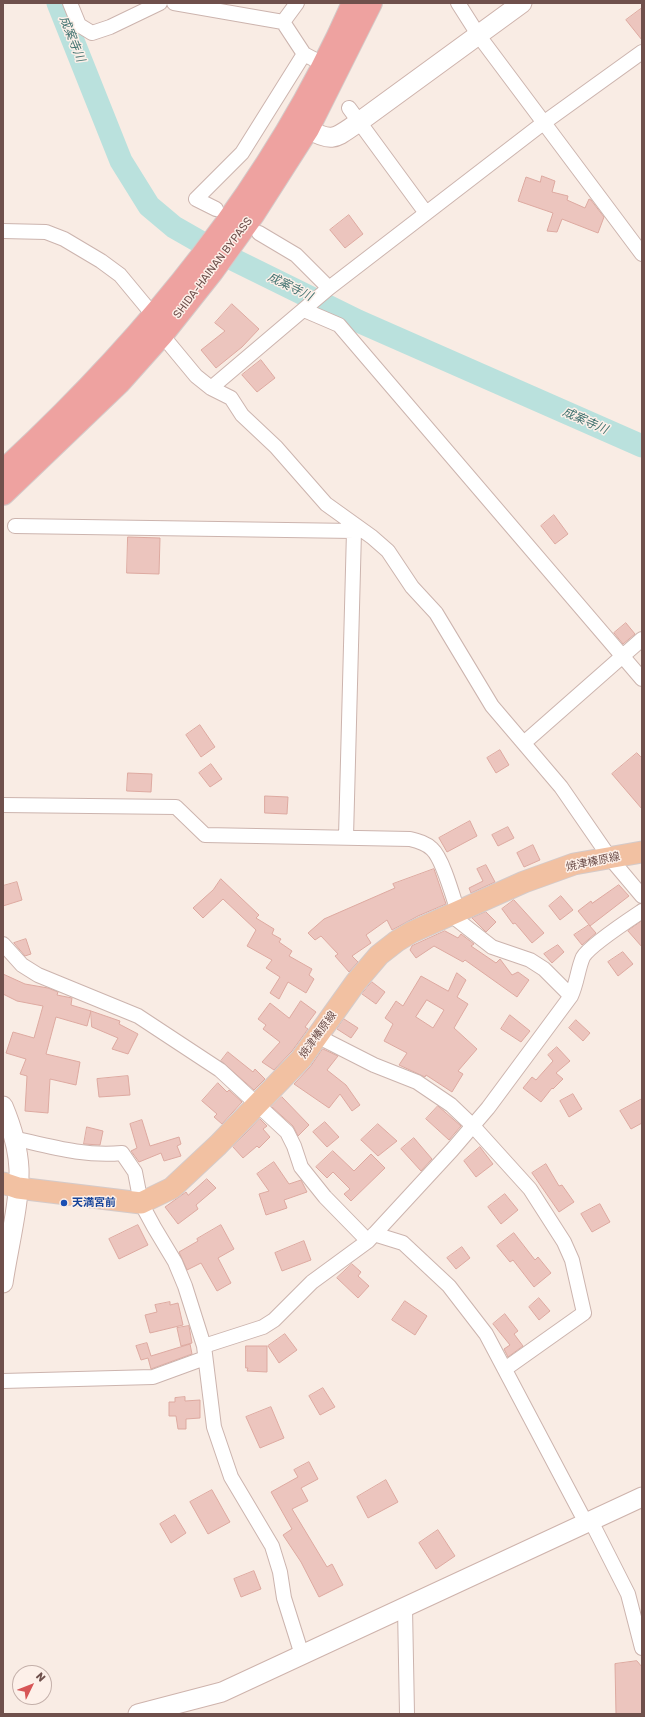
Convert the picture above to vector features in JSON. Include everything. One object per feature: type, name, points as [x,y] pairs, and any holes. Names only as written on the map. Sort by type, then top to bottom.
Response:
[{"type":"highway","name":"SHIDA-HAINAN BYPASS","points":[[228,236],[236,211],[278,147],[324,64],[353,3]]},
{"type":"highway","name":"SHIDA-HAINAN BYPASS","points":[[3,494],[95,407],[228,236],[308,129],[371,3]]},
{"type":"highway","name":"SHIDA-HAINAN BYPASS","points":[[3,471],[70,405],[158,325]]},
{"type":"main road","name":"焼津榛原線","points":[[142,1203],[172,1188],[218,1145],[258,1104],[301,1059],[356,982],[379,955],[397,941],[412,932],[524,882],[567,867],[642,852]]},
{"type":"main road","points":[[10,1186],[142,1203]]},
{"type":"street","points":[[70,3],[79,25],[92,33],[110,27],[160,3]]},
{"type":"street","points":[[174,3],[283,22],[304,54],[324,64]]},
{"type":"street","points":[[283,22],[297,3]]},
{"type":"street","points":[[458,3],[479,36],[642,254]]},
{"type":"street","points":[[308,129],[324,137],[337,137],[354,115],[479,36],[522,3]]},
{"type":"street","points":[[212,388],[330,288],[544,123],[642,52]]},
{"type":"street","points":[[216,209],[196,199],[242,153],[304,54]]},
{"type":"street","points":[[354,115],[426,213]]},
{"type":"street","points":[[3,231],[46,232],[64,239],[101,261],[120,276],[196,376],[212,388],[231,398],[242,415],[276,446],[326,504],[354,528],[388,551],[412,587],[436,613],[492,706],[525,742],[561,787],[610,858],[642,896]]},
{"type":"street","points":[[259,233],[296,255],[330,288]]},
{"type":"street","points":[[304,310],[339,325],[642,679]]},
{"type":"street","points":[[15,526],[354,528]]},
{"type":"street","points":[[346,837],[354,528]]},
{"type":"street","points":[[525,742],[642,639]]},
{"type":"street","points":[[3,805],[176,807],[205,835],[410,839],[428,846],[433,850],[442,867],[454,914],[492,947],[530,960],[544,969],[571,996]]},
{"type":"street","points":[[3,1381],[153,1377],[205,1352],[263,1327],[274,1320],[312,1282],[371,1238],[473,1126],[571,996],[577,984],[583,956],[608,935],[642,911]]},
{"type":"street","points":[[3,944],[22,965],[38,975],[138,1016],[220,1070],[287,1132],[294,1146],[301,1167],[325,1197],[371,1238],[403,1243],[449,1286],[486,1334],[628,1594],[642,1648]]},
{"type":"street","points":[[317,1036],[374,1064],[417,1082],[451,1105],[473,1126],[530,1189],[564,1242],[572,1260],[584,1313],[505,1369]]},
{"type":"street","points":[[3,1106],[10,1124],[19,1168],[10,1186],[3,1282]]},
{"type":"street","points":[[13,1138],[102,1156],[122,1154],[135,1172],[142,1203],[154,1227],[175,1262],[205,1352],[214,1427],[231,1477],[272,1546],[280,1572],[284,1598],[302,1655]]},
{"type":"street","points":[[138,1714],[222,1692],[642,1497]]},
{"type":"street","points":[[405,1608],[407,1714]]},
{"type":"building","points":[[642,8],[642,40],[626,20]]},
{"type":"building","points":[[542,176],[555,181],[552,192],[568,196],[567,200],[585,208],[589,199],[591,200],[604,217],[598,233],[562,219],[557,232],[547,231],[553,213],[518,201],[526,177],[540,182]]},
{"type":"building","points":[[349,215],[363,234],[345,248],[330,230]]},
{"type":"building","points":[[232,304],[259,329],[242,347],[216,368],[201,350],[225,331],[215,323]]},
{"type":"building","points":[[261,360],[275,378],[257,392],[242,375]]},
{"type":"building","points":[[554,515],[568,534],[555,544],[541,526]]},
{"type":"building","points":[[128,537],[160,538],[159,574],[127,573]]},
{"type":"building","points":[[626,623],[635,634],[623,644],[614,633]]},
{"type":"building","points":[[200,725],[215,747],[201,757],[186,735]]},
{"type":"building","points":[[500,750],[509,765],[496,773],[487,758]]},
{"type":"building","points":[[637,753],[642,758],[642,809],[612,774]]},
{"type":"building","points":[[211,764],[222,779],[210,787],[199,773]]},
{"type":"building","points":[[128,773],[152,774],[151,792],[127,791]]},
{"type":"building","points":[[265,796],[288,797],[287,814],[265,813]]},
{"type":"building","points":[[470,821],[477,836],[447,852],[439,838]]},
{"type":"building","points":[[508,827],[514,838],[498,846],[492,835]]},
{"type":"building","points":[[533,845],[540,860],[524,867],[517,853]]},
{"type":"building","points":[[486,865],[495,882],[471,893],[469,888],[483,881],[477,869]]},
{"type":"building","points":[[434,869],[446,904],[418,916],[392,930],[387,920],[366,935],[371,943],[352,956],[358,962],[349,972],[335,956],[338,954],[321,936],[315,940],[308,933],[324,919],[395,888],[393,884]]},
{"type":"building","points":[[221,879],[259,915],[256,918],[274,929],[272,934],[281,939],[279,942],[292,951],[289,956],[312,969],[309,975],[314,979],[306,993],[288,982],[279,999],[270,993],[280,977],[266,968],[272,960],[247,946],[256,930],[223,899],[203,918],[193,908],[213,890]]},
{"type":"building","points":[[17,882],[22,900],[3,906],[3,886]]},
{"type":"building","points":[[619,885],[629,896],[590,926],[578,911],[591,901],[592,903]]},
{"type":"building","points":[[561,896],[573,910],[560,920],[549,906]]},
{"type":"building","points":[[514,900],[544,933],[532,943],[515,923],[513,924],[502,909]]},
{"type":"building","points":[[486,912],[496,922],[486,932],[472,918]]},
{"type":"building","points":[[642,921],[642,947],[628,931]]},
{"type":"building","points":[[589,925],[596,933],[582,945],[574,935]]},
{"type":"building","points":[[445,931],[458,938],[461,934],[474,944],[471,946],[496,963],[500,959],[512,975],[518,972],[529,980],[517,997],[465,960],[463,962],[434,946],[416,958],[410,950],[412,946]]},
{"type":"building","points":[[26,939],[31,954],[25,956],[14,943]]},
{"type":"building","points":[[558,945],[564,952],[552,963],[544,954]]},
{"type":"building","points":[[623,952],[633,964],[618,976],[608,962]]},
{"type":"building","points":[[457,973],[466,980],[457,997],[468,1004],[454,1028],[477,1049],[458,1071],[463,1074],[452,1092],[426,1075],[425,1077],[399,1065],[407,1053],[384,1041],[393,1024],[385,1018],[396,1001],[403,1006],[421,976],[448,991]],"holes":[[[427,1000],[444,1010],[433,1028],[416,1017]]]},
{"type":"building","points":[[3,974],[25,984],[48,988],[58,992],[57,995],[72,998],[71,1005],[91,1011],[87,1026],[56,1017],[46,1054],[80,1062],[76,1085],[50,1079],[48,1113],[25,1111],[27,1076],[20,1074],[26,1059],[6,1053],[13,1032],[34,1038],[43,1006],[17,1001],[3,994]]},
{"type":"building","points":[[372,982],[385,992],[376,1004],[362,994]]},
{"type":"building","points":[[301,1001],[316,1012],[305,1027],[308,1029],[292,1051],[274,1070],[262,1062],[280,1042],[263,1029],[266,1025],[258,1019],[270,1003],[289,1018]]},
{"type":"building","points":[[91,1011],[120,1021],[119,1024],[138,1034],[128,1054],[112,1049],[118,1038],[92,1027]]},
{"type":"building","points":[[510,1015],[530,1031],[521,1042],[501,1029]]},
{"type":"building","points":[[344,1019],[358,1028],[351,1038],[337,1029]]},
{"type":"building","points":[[576,1020],[590,1033],[583,1041],[569,1028]]},
{"type":"building","points":[[557,1047],[570,1061],[556,1073],[563,1079],[553,1089],[552,1088],[541,1102],[523,1088],[532,1077],[536,1080],[553,1061],[548,1055]]},
{"type":"building","points":[[323,1049],[338,1056],[327,1070],[346,1085],[360,1105],[352,1111],[340,1094],[329,1108],[294,1084],[310,1067]]},
{"type":"building","points":[[228,1052],[253,1072],[255,1069],[265,1079],[254,1090],[221,1061]]},
{"type":"building","points":[[128,1076],[130,1095],[99,1097],[97,1079]]},
{"type":"building","points":[[218,1083],[227,1092],[229,1090],[242,1102],[222,1124],[214,1117],[217,1114],[202,1101]]},
{"type":"building","points":[[573,1094],[582,1109],[569,1117],[560,1101]]},
{"type":"building","points":[[282,1097],[309,1125],[298,1136],[293,1126],[272,1107]]},
{"type":"building","points":[[642,1099],[642,1123],[631,1129],[620,1111]]},
{"type":"building","points":[[438,1106],[461,1126],[449,1140],[426,1119]]},
{"type":"building","points":[[260,1119],[267,1126],[263,1129],[270,1137],[259,1148],[257,1146],[243,1158],[233,1147]]},
{"type":"building","points":[[142,1120],[150,1146],[179,1137],[181,1144],[177,1146],[181,1156],[164,1161],[161,1153],[139,1162],[131,1151],[137,1148],[130,1124]]},
{"type":"building","points":[[325,1122],[339,1137],[327,1147],[313,1132]]},
{"type":"building","points":[[378,1124],[397,1141],[378,1156],[361,1140]]},
{"type":"building","points":[[87,1127],[103,1131],[100,1145],[84,1144]]},
{"type":"building","points":[[414,1138],[432,1159],[421,1171],[401,1149]]},
{"type":"building","points":[[480,1147],[493,1164],[476,1177],[464,1161]]},
{"type":"building","points":[[333,1151],[354,1171],[371,1154],[385,1168],[351,1201],[344,1194],[350,1189],[333,1172],[327,1178],[316,1167]]},
{"type":"building","points":[[274,1162],[289,1184],[301,1180],[307,1192],[284,1200],[287,1208],[266,1215],[259,1194],[269,1191],[257,1174]]},
{"type":"building","points":[[546,1164],[559,1186],[562,1185],[574,1202],[559,1212],[532,1173]]},
{"type":"building","points":[[207,1179],[216,1188],[196,1205],[198,1209],[178,1224],[165,1207],[186,1192],[188,1195]]},
{"type":"building","points":[[505,1194],[518,1210],[501,1224],[488,1207]]},
{"type":"building","points":[[600,1204],[610,1222],[592,1232],[581,1214]]},
{"type":"building","points":[[138,1225],[148,1245],[119,1259],[109,1239]]},
{"type":"building","points":[[221,1225],[234,1249],[218,1258],[231,1283],[217,1291],[201,1263],[187,1270],[179,1252],[198,1241],[197,1239]]},
{"type":"building","points":[[514,1233],[535,1260],[538,1257],[551,1273],[534,1287],[513,1260],[510,1262],[497,1246]]},
{"type":"building","points":[[304,1241],[311,1260],[282,1271],[275,1253]]},
{"type":"building","points":[[462,1247],[470,1258],[456,1269],[447,1258]]},
{"type":"building","points":[[352,1264],[361,1272],[358,1276],[369,1286],[358,1298],[337,1278]]},
{"type":"building","points":[[539,1298],[550,1311],[539,1320],[529,1307]]},
{"type":"building","points":[[405,1301],[427,1316],[415,1335],[392,1320]]},
{"type":"building","points":[[170,1302],[170,1305],[178,1303],[183,1325],[150,1333],[145,1315],[157,1312],[155,1305]]},
{"type":"building","points":[[505,1314],[518,1331],[514,1334],[523,1346],[508,1357],[504,1349],[510,1345],[493,1324]]},
{"type":"building","points":[[189,1326],[192,1343],[181,1346],[177,1328]]},
{"type":"building","points":[[285,1334],[297,1350],[279,1363],[268,1346]]},
{"type":"building","points":[[147,1343],[151,1356],[190,1344],[192,1354],[151,1369],[148,1358],[141,1360],[136,1346]]},
{"type":"building","points":[[246,1346],[267,1346],[267,1372],[247,1371]]},
{"type":"building","points":[[323,1388],[335,1407],[320,1415],[309,1396]]},
{"type":"building","points":[[185,1397],[185,1401],[200,1400],[200,1418],[186,1419],[186,1429],[178,1429],[176,1416],[169,1416],[169,1402],[175,1402],[175,1398]]},
{"type":"building","points":[[271,1407],[284,1438],[260,1448],[246,1417]]},
{"type":"building","points":[[309,1462],[318,1479],[301,1488],[308,1501],[292,1509],[327,1567],[332,1564],[343,1585],[319,1597],[301,1562],[283,1535],[292,1529],[271,1492],[298,1477],[294,1470]]},
{"type":"building","points":[[386,1480],[398,1502],[368,1518],[357,1497]]},
{"type":"building","points":[[212,1490],[230,1522],[208,1534],[190,1502]]},
{"type":"building","points":[[175,1515],[186,1533],[171,1543],[160,1524]]},
{"type":"building","points":[[438,1530],[455,1556],[436,1569],[419,1543]]},
{"type":"building","points":[[254,1571],[261,1589],[241,1597],[234,1579]]},
{"type":"building","points":[[637,1661],[642,1667],[642,1714],[616,1714],[615,1664]]},
{"type":"waterway","name":"成案寺川","points":[[58,3],[121,161],[149,206],[174,227],[216,251],[358,321],[642,446]]},
{"type":"place","name":"天満宮前","points":[[64,1203]]}]
